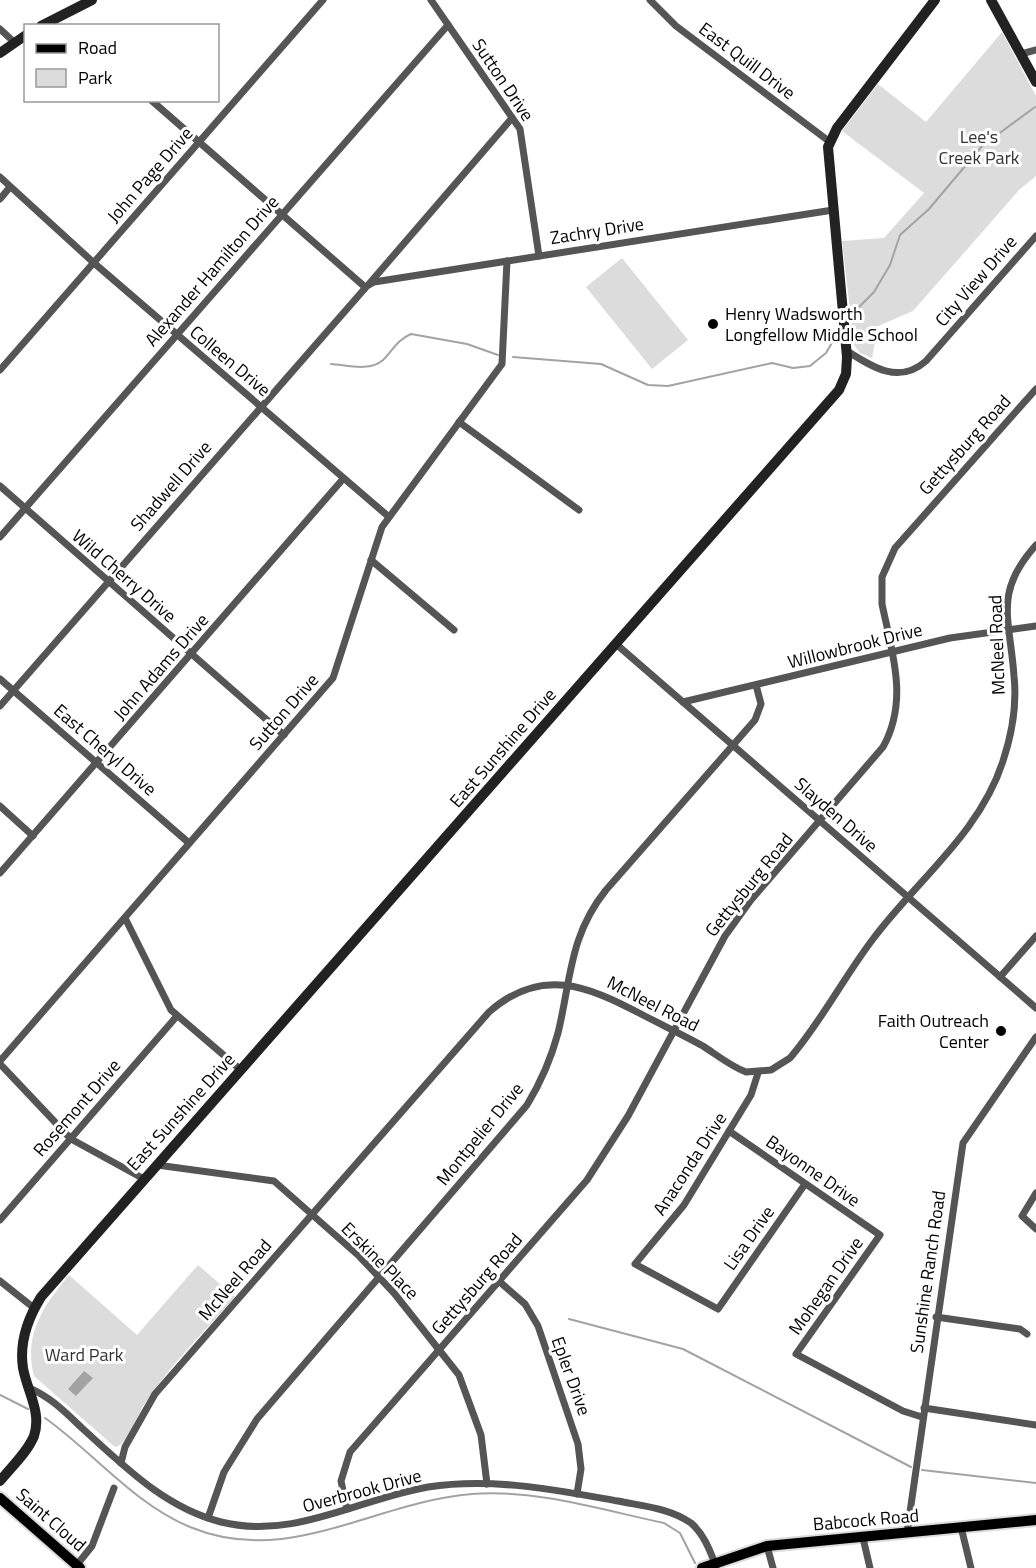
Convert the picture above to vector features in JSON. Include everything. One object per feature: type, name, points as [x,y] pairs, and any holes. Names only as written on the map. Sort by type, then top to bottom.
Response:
[{"type":"main road","name":"Saint Cloud","points":[[0,1498],[77,1567]]},
{"type":"main road","name":"Babcock Road","points":[[702,1568],[716,1566],[767,1545],[863,1538],[1036,1520]]},
{"type":"street","points":[[60,22],[92,0]]},
{"type":"street","name":"John Page Drive","points":[[0,370],[323,0]]},
{"type":"street","name":"Sutton Drive","points":[[431,0],[522,136],[539,256]]},
{"type":"street","name":"East Quill Drive","points":[[650,0],[676,27],[830,142]]},
{"type":"street","points":[[830,142],[837,128],[935,0]]},
{"type":"street","points":[[991,0],[1036,82]]},
{"type":"street","name":"Alexander Hamilton Drive","points":[[0,537],[448,25]]},
{"type":"street","points":[[0,29],[14,42]]},
{"type":"street","points":[[0,53],[24,35]]},
{"type":"street","points":[[1021,54],[1036,50]]},
{"type":"street","points":[[153,102],[366,287]]},
{"type":"street","name":"Shadwell Drive","points":[[0,706],[512,118]]},
{"type":"street","name":"East Sunshine Drive","points":[[0,1480],[33,1437],[36,1410],[23,1369],[23,1348],[26,1327],[41,1297],[839,390],[846,374],[847,351],[828,153],[830,142]]},
{"type":"street","name":"Colleen Drive","points":[[0,177],[176,335],[389,517]]},
{"type":"street","points":[[0,199],[10,187]]},
{"type":"street","name":"Zachry Drive","points":[[366,287],[374,282],[833,210]]},
{"type":"street","name":"City View Drive","points":[[847,351],[887,373],[901,374],[913,370],[926,361],[1036,236]]},
{"type":"street","name":"Sutton Drive","points":[[0,1062],[337,672],[371,560],[389,517],[504,358],[507,261]]},
{"type":"street","name":"Gettysburg Road","points":[[347,1509],[342,1481],[350,1452],[587,1180],[609,1149],[710,960],[737,918],[876,757],[890,735],[898,695],[880,590],[884,569],[909,529],[1036,389]]},
{"type":"street","points":[[459,422],[579,510]]},
{"type":"street","name":"John Adams Drive","points":[[0,873],[343,479]]},
{"type":"street","name":"Wild Cherry Drive","points":[[0,486],[284,735]]},
{"type":"street","name":"McNeel Road","points":[[121,1463],[124,1447],[155,1394],[496,1006],[525,990],[546,985],[566,984],[608,996],[672,1030],[737,1069],[758,1073],[781,1065],[794,1054],[872,940],[974,820],[1003,761],[1014,706],[1015,678],[1006,605],[1010,582],[1016,570],[1036,545]]},
{"type":"street","points":[[371,560],[454,630]]},
{"type":"street","name":"Willowbrook Drive","points":[[683,702],[950,638],[1036,626]]},
{"type":"street","name":"Slayden Drive","points":[[616,644],[1036,1008]]},
{"type":"street","name":"East Cheryl Drive","points":[[0,679],[189,843]]},
{"type":"street","name":"Montpelier Drive","points":[[208,1518],[224,1472],[257,1419],[527,1105],[546,1069],[557,1036],[566,984],[578,937],[598,900],[758,715],[760,704],[756,686]]},
{"type":"street","points":[[0,806],[33,836]]},
{"type":"street","points":[[125,918],[166,1002],[177,1016],[241,1070]]},
{"type":"street","points":[[1000,977],[1036,936]]},
{"type":"street","name":"Rosemont Drive","points":[[0,1220],[177,1016]]},
{"type":"street","name":"Sunshine Ranch Road","points":[[907,1533],[936,1317],[963,1143],[1036,1037]]},
{"type":"street","points":[[0,1062],[71,1139],[144,1179]]},
{"type":"street","name":"Anaconda Drive","points":[[718,1309],[635,1264],[684,1205],[751,1095],[758,1073]]},
{"type":"street","name":"Bayonne Drive","points":[[729,1131],[880,1235]]},
{"type":"street","name":"Erskine Place","points":[[157,1165],[274,1181],[379,1277],[440,1349],[463,1383],[481,1435],[487,1484]]},
{"type":"street","name":"Lisa Drive","points":[[718,1309],[805,1184]]},
{"type":"street","points":[[1036,1193],[1022,1216],[1036,1229]]},
{"type":"street","name":"Mohegan Drive","points":[[880,1235],[796,1354],[903,1411],[922,1417]]},
{"type":"street","points":[[0,1281],[34,1308]]},
{"type":"street","name":"Epler Drive","points":[[500,1282],[525,1304],[538,1326],[578,1444],[581,1469],[577,1494]]},
{"type":"street","points":[[936,1317],[1020,1329],[1027,1334]]},
{"type":"street","name":"Overbrook Drive","points":[[29,1388],[51,1400],[121,1463],[172,1502],[208,1518],[244,1526],[280,1527],[317,1519],[420,1489],[487,1484],[531,1486],[678,1515],[699,1531],[716,1566]]},
{"type":"street","points":[[924,1408],[1036,1425]]},
{"type":"street","points":[[77,1567],[95,1539],[114,1488]]},
{"type":"street","points":[[962,1527],[971,1568]]},
{"type":"street","points":[[863,1538],[870,1568]]},
{"type":"street","points":[[767,1545],[773,1568]]},
{"type":"green space","name":"Lee's Creek Park","points":[[1002,32],[1036,96],[1036,176],[1019,190],[913,311],[878,326],[872,358],[860,353],[854,345],[842,241],[884,238],[924,193],[842,131],[878,84],[926,122]]},
{"type":"green space","points":[[622,258],[688,340],[652,369],[586,287]]},
{"type":"green space","name":"Ward Park","points":[[198,1265],[235,1297],[165,1375],[145,1403],[124,1441],[115,1447],[34,1376],[31,1347],[38,1321],[51,1298],[69,1275],[137,1335]]},
{"type":"shaded area","points":[[84,1371],[93,1378],[76,1396],[68,1389]]},
{"type":"waterway","points":[[854,312],[874,292],[890,265],[900,235],[929,209],[982,146],[1035,107]]},
{"type":"waterway","points":[[331,364],[358,367],[377,364],[399,342],[411,334],[467,344],[498,355]]},
{"type":"waterway","points":[[513,357],[601,364],[648,385],[668,386],[772,363],[793,368],[810,366],[826,353],[837,334]]},
{"type":"waterway","points":[[569,1319],[683,1349],[911,1467]]},
{"type":"waterway","points":[[0,1395],[28,1409]]},
{"type":"waterway","points":[[45,1418],[150,1505],[190,1527],[226,1538],[262,1540],[297,1537],[436,1499],[496,1493],[568,1502],[664,1523],[680,1533],[695,1563]]},
{"type":"waterway","points":[[922,1470],[1036,1483]]},
{"type":"place","name":"Henry Wadsworth Longfellow Middle School","points":[[713,324]]},
{"type":"place","name":"Faith Outreach Center","points":[[1001,1031]]}]
